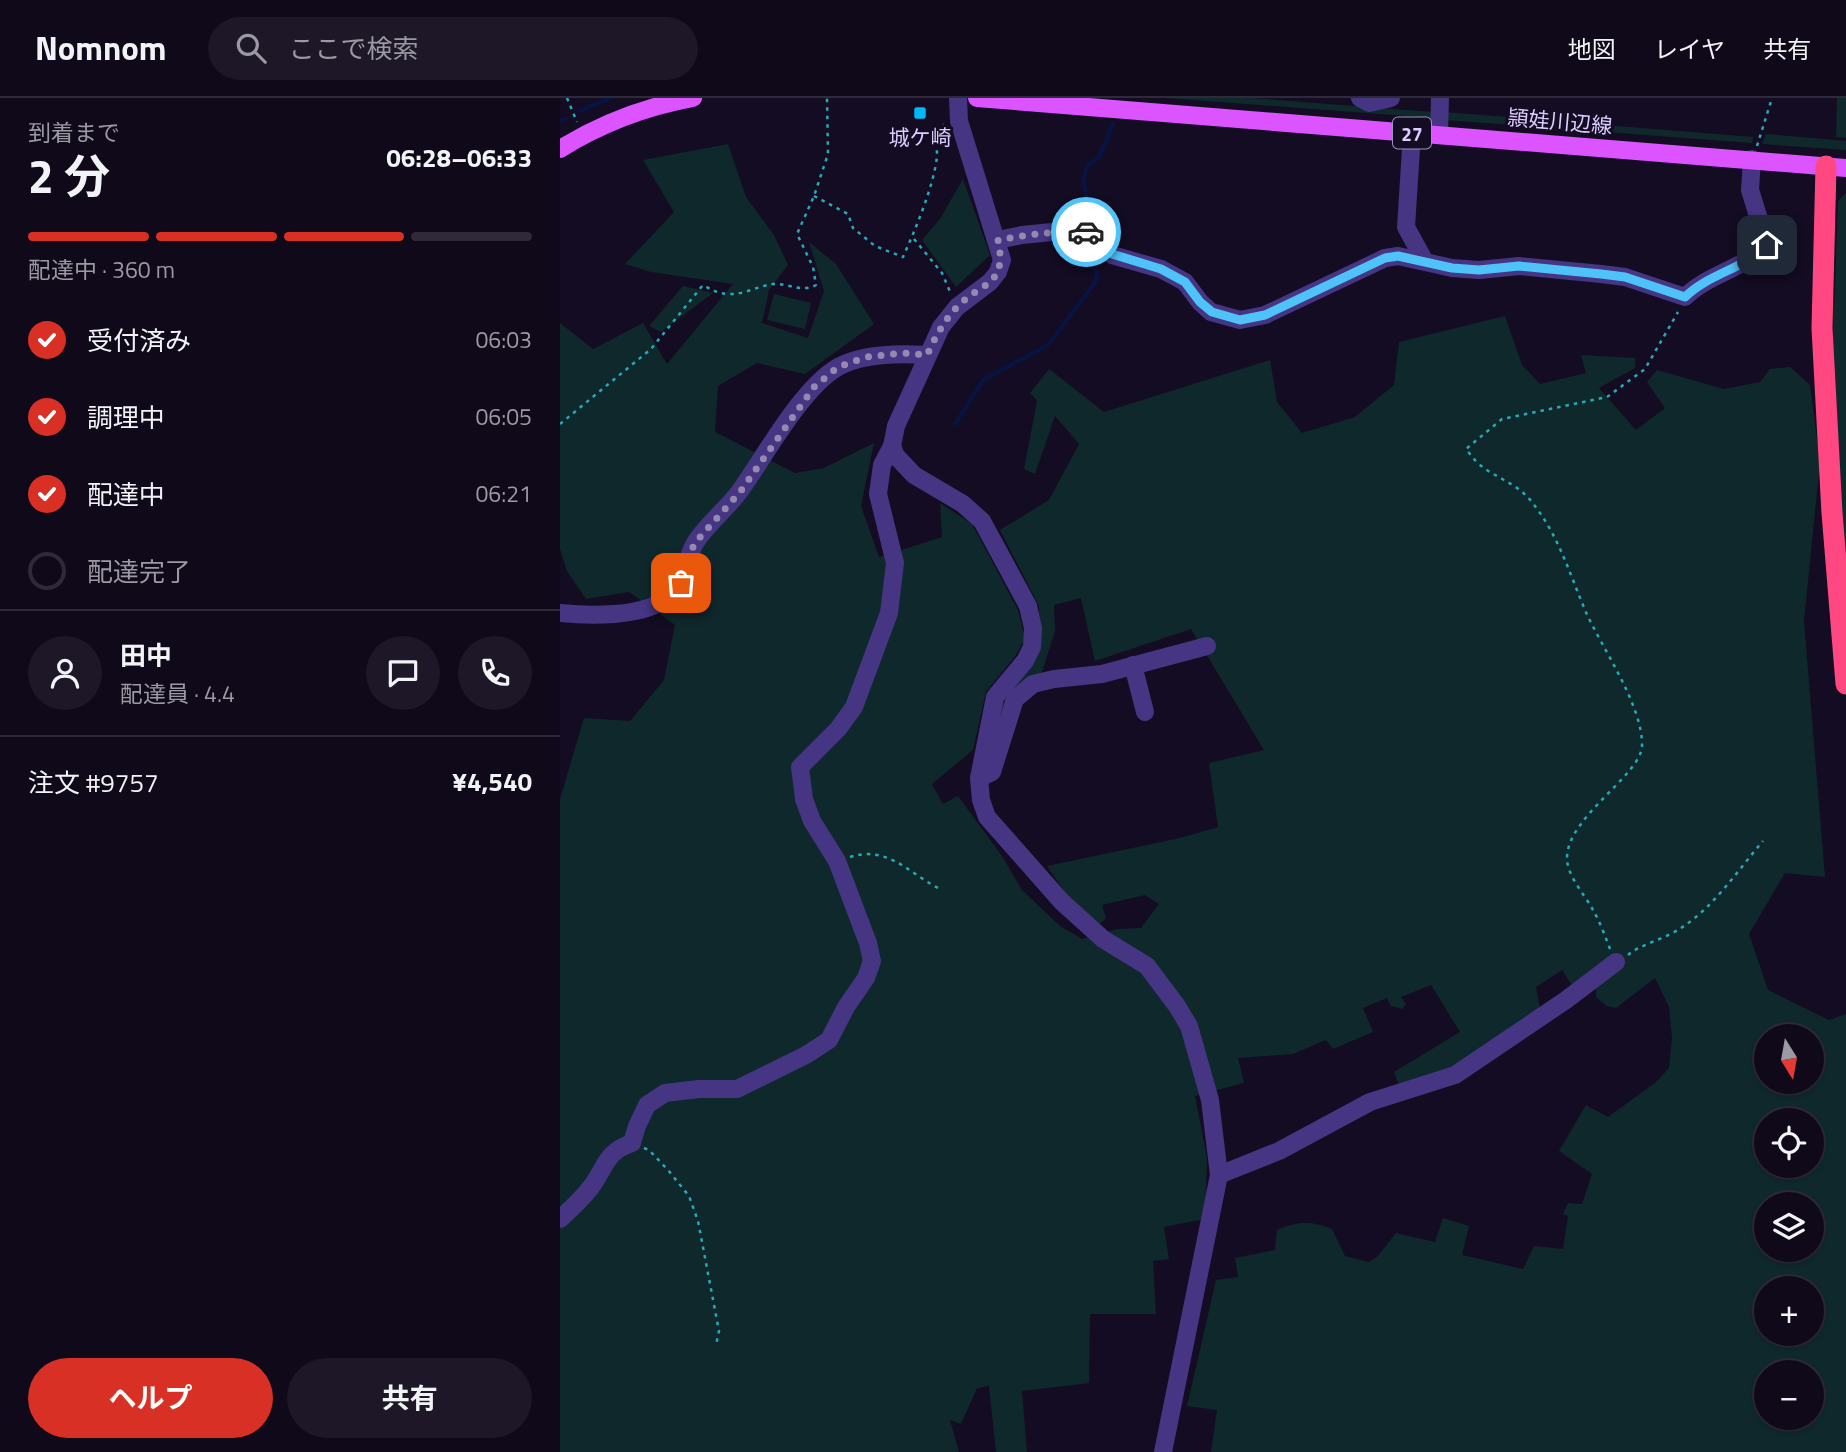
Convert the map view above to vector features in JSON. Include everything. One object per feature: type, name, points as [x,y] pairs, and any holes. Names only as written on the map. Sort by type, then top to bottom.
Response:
[{"type":"highway","points":[[1836,167],[1822,328],[1834,540],[1846,684]]},
{"type":"main road","points":[[560,149],[620,117],[693,98]]},
{"type":"main road","name":"頴娃川辺線","points":[[977,98],[1018,99],[1836,167]]},
{"type":"street","points":[[560,1219],[593,1185],[606,1161],[618,1148],[632,1143],[636,1126],[648,1105],[665,1093],[699,1088],[737,1089],[806,1055],[829,1040],[846,1007],[866,978],[872,961],[868,943],[837,861],[812,821],[804,799],[800,767],[838,729],[854,707],[889,613],[895,563],[878,494],[883,465],[892,446],[896,426],[941,327],[957,307],[990,282],[998,272],[1002,260],[959,121],[958,98]]},
{"type":"street","points":[[1360,98],[1369,103],[1391,98]]},
{"type":"street","points":[[1439,135],[1440,98]]},
{"type":"street","points":[[1412,133],[1406,228],[1424,260]]},
{"type":"street","points":[[998,240],[1062,231],[1087,232],[1112,254],[1161,269],[1185,282],[1200,302],[1212,312],[1240,320],[1265,315],[1385,258],[1398,256],[1452,268],[1479,270],[1519,266],[1625,277],[1685,297],[1703,284],[1757,256],[1767,245],[1750,190],[1752,159]]},
{"type":"street","points":[[560,613],[617,613],[650,607],[666,599],[681,583],[694,544],[740,492],[814,387],[838,367],[867,357],[902,353],[927,355]]},
{"type":"street","points":[[892,446],[896,456],[914,475],[963,504],[982,521],[1028,606],[1032,648],[1025,661],[995,697],[979,778],[981,800],[987,817],[1062,902],[1103,939],[1147,966],[1189,1026],[1210,1100],[1219,1175],[1163,1452]]},
{"type":"street","points":[[979,778],[992,772],[1016,699],[1033,684],[1102,674],[1207,646]]},
{"type":"street","points":[[1133,665],[1145,712]]},
{"type":"street","points":[[1219,1175],[1279,1151],[1370,1102],[1455,1075],[1566,1000],[1616,961]]},
{"type":"path","points":[[567,98],[583,135]]},
{"type":"path","points":[[560,424],[650,349],[703,285],[718,293],[734,295],[756,287],[776,284],[809,289],[816,285],[813,267],[797,233],[814,196],[828,154],[827,98]]},
{"type":"path","points":[[1752,159],[1772,98]]},
{"type":"path","points":[[814,196],[848,214],[853,228],[875,246],[903,257],[913,239],[933,175],[937,156],[936,127],[959,121]]},
{"type":"path","points":[[913,239],[942,273],[957,307]]},
{"type":"path","points":[[1685,297],[1645,369],[1607,397],[1502,419],[1466,449],[1479,464],[1529,498],[1545,520],[1562,549],[1586,611],[1626,689],[1637,718],[1642,747],[1638,759],[1589,814],[1570,842],[1567,860],[1577,884],[1594,910],[1616,961],[1633,950],[1658,942],[1683,928],[1704,910],[1763,841]]},
{"type":"path","points":[[837,861],[871,853],[906,866],[938,888]]},
{"type":"path","points":[[632,1143],[649,1150],[689,1196],[698,1220],[719,1331],[716,1345]]},
{"type":"green space","points":[[1166,98],[1252,98],[1433,112],[1433,118]]},
{"type":"green space","points":[[1837,98],[1846,98],[1846,138],[1836,137]]},
{"type":"green space","points":[[1445,112],[1753,137],[1752,143],[1445,120]]},
{"type":"green space","points":[[1766,134],[1846,141],[1846,150],[1762,144]]},
{"type":"green space","points":[[728,144],[746,197],[774,235],[788,265],[769,290],[762,323],[808,338],[824,291],[809,242],[836,264],[874,324],[805,374],[757,363],[718,386],[715,432],[795,473],[824,468],[874,443],[861,506],[879,557],[942,537],[940,503],[972,524],[1018,610],[1025,638],[1016,655],[986,692],[973,750],[932,784],[943,804],[958,796],[1002,856],[1022,890],[1060,926],[1082,939],[1117,929],[1141,928],[1159,904],[1145,895],[1102,905],[1106,918],[1099,925],[1069,898],[1047,866],[1180,838],[1218,827],[1209,763],[1264,750],[1191,629],[1095,661],[1081,598],[1054,605],[1055,631],[1041,675],[1015,692],[997,718],[1002,699],[1039,644],[1039,606],[1000,530],[1049,500],[1079,444],[1055,416],[1035,474],[1024,469],[1037,401],[1030,393],[1049,369],[1104,412],[1270,360],[1277,402],[1302,433],[1355,417],[1394,385],[1399,342],[1505,316],[1522,365],[1540,384],[1586,373],[1581,355],[1635,358],[1635,368],[1599,388],[1636,430],[1665,408],[1647,382],[1657,370],[1724,389],[1760,382],[1770,369],[1790,367],[1810,385],[1820,462],[1804,621],[1825,877],[1785,873],[1749,934],[1768,990],[1829,1020],[1846,1014],[1846,1452],[1211,1452],[1217,1410],[1187,1406],[1216,1280],[1238,1277],[1235,1258],[1275,1250],[1277,1230],[1298,1224],[1325,1226],[1332,1229],[1345,1256],[1369,1262],[1377,1257],[1396,1233],[1435,1242],[1443,1218],[1469,1226],[1462,1255],[1523,1269],[1534,1246],[1563,1249],[1568,1216],[1563,1214],[1568,1203],[1582,1204],[1592,1174],[1559,1151],[1586,1105],[1608,1117],[1656,1082],[1669,1068],[1672,1038],[1669,1007],[1655,978],[1616,1008],[1607,1006],[1596,997],[1596,987],[1573,987],[1562,970],[1536,987],[1541,1013],[1471,1059],[1400,1088],[1394,1072],[1460,1032],[1431,985],[1401,997],[1406,1004],[1402,1009],[1391,1006],[1387,998],[1363,1008],[1373,1032],[1333,1049],[1326,1040],[1293,1054],[1238,1058],[1244,1083],[1195,1096],[1207,1158],[1205,1219],[1164,1227],[1169,1259],[1153,1261],[1156,1314],[1090,1314],[1089,1383],[1022,1391],[1027,1452],[996,1452],[989,1386],[977,1388],[961,1424],[950,1420],[959,1452],[560,1452],[560,799],[584,718],[630,721],[664,680],[675,625],[629,592],[586,599],[567,571],[560,549],[560,323],[593,349],[643,323],[667,364],[733,284],[651,272],[625,264],[674,212],[643,160]]},
{"type":"green space","points":[[963,179],[990,255],[956,287],[922,240],[940,219]]},
{"type":"green space","points":[[1846,193],[1846,639],[1832,370],[1838,201]]},
{"type":"green space","points":[[683,286],[713,293],[661,332],[649,326]]},
{"type":"green space","points":[[774,294],[811,303],[805,329],[767,320]]},
{"type":"waterway","points":[[580,111],[610,98]]},
{"type":"waterway","points":[[560,122],[566,118]]},
{"type":"waterway","points":[[1093,226],[1083,180],[1087,166],[1099,157],[1113,124]]},
{"type":"waterway","points":[[955,424],[983,380],[1048,345],[1097,280],[1094,250]]},
{"type":"way so far","points":[[681,583],[694,544],[740,492],[814,387],[838,367],[867,357],[902,353],[927,355],[941,327],[957,307],[990,282],[998,272],[1002,260],[998,240],[1062,231],[1086,232]]},
{"type":"place","name":"城ケ崎","points":[[920,113]]},
{"type":"route","points":[[1086,232],[1112,254],[1161,269],[1185,282],[1200,302],[1212,312],[1240,320],[1265,315],[1385,258],[1398,256],[1452,268],[1479,270],[1519,266],[1625,277],[1685,297],[1703,284],[1757,256],[1767,245]]}]
